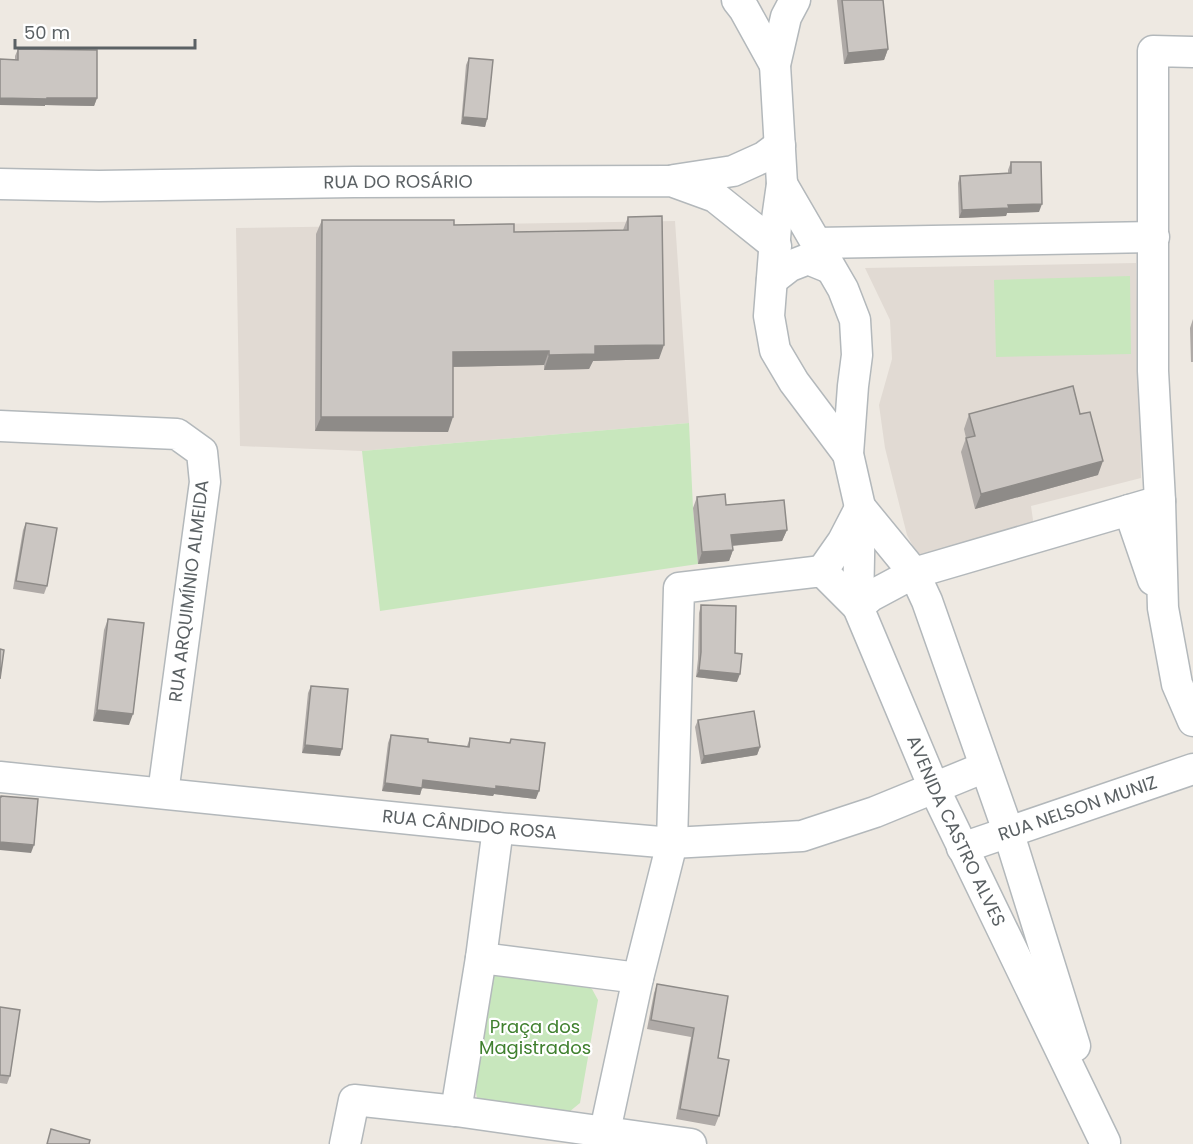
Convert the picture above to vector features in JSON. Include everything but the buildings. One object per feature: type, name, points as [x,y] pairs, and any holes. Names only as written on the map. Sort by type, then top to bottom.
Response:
[{"type":"street","points":[[775,65],[786,17],[795,0]]},
{"type":"street","points":[[741,3],[775,65]]},
{"type":"street","points":[[1163,608],[1153,370],[1153,51],[1193,52]]},
{"type":"street","name":"AVENIDA CASTRO ALVES","points":[[775,65],[782,184],[776,226],[769,316],[776,350],[794,382],[848,454]]},
{"type":"street","points":[[671,181],[734,171],[764,157],[780,145]]},
{"type":"street","name":"RUA DO ROSÁRIO","points":[[0,184],[99,186],[671,181],[715,197],[776,246]]},
{"type":"street","name":"AVENIDA CASTRO ALVES","points":[[782,184],[843,289],[855,320],[857,355],[848,454],[860,507],[858,607],[934,788],[1101,1143]]},
{"type":"street","points":[[772,280],[790,266],[823,255],[1154,237]]},
{"type":"street","points":[[794,382],[815,390],[832,391],[854,375]]},
{"type":"street","name":"RUA ARQUIMÍNIO ALMEIDA","points":[[0,426],[177,434],[202,452],[205,482],[163,793]]},
{"type":"street","points":[[822,572],[858,607],[871,596],[914,573],[1160,501]]},
{"type":"street","points":[[605,1131],[638,978],[672,843],[679,588],[822,572],[843,541],[860,507]]},
{"type":"street","name":"AVENIDA CASTRO ALVES","points":[[860,507],[914,573],[927,601],[1008,831],[1101,1143]]},
{"type":"street","points":[[1129,510],[1163,608],[1177,684],[1193,721]]},
{"type":"street","name":"RUA CÂNDIDO ROSA","points":[[0,777],[498,828],[672,843],[802,836],[874,812],[985,767]]},
{"type":"street","name":"RUA NELSON MUNIZ","points":[[962,848],[1193,768]]},
{"type":"street","points":[[456,1111],[481,958],[498,828]]},
{"type":"street","points":[[481,958],[638,978]]},
{"type":"street","points":[[345,1144],[354,1100],[456,1111],[691,1144]]},
{"type":"shaded area","points":[[675,221],[689,423],[362,451],[240,446],[236,228]]},
{"type":"shaded area","points":[[1136,263],[1141,478],[1031,506],[1034,527],[921,561],[907,535],[885,448],[879,405],[892,359],[890,320],[865,268]]},
{"type":"green space","points":[[1130,276],[1131,354],[996,357],[994,280]]},
{"type":"green space","points":[[689,423],[698,564],[380,611],[362,451]]},
{"type":"green space","name":"Praça dos Magistrados","points":[[493,975],[584,984],[592,989],[598,1000],[580,1103],[569,1112],[558,1115],[485,1107],[477,1098],[474,1082]]}]
